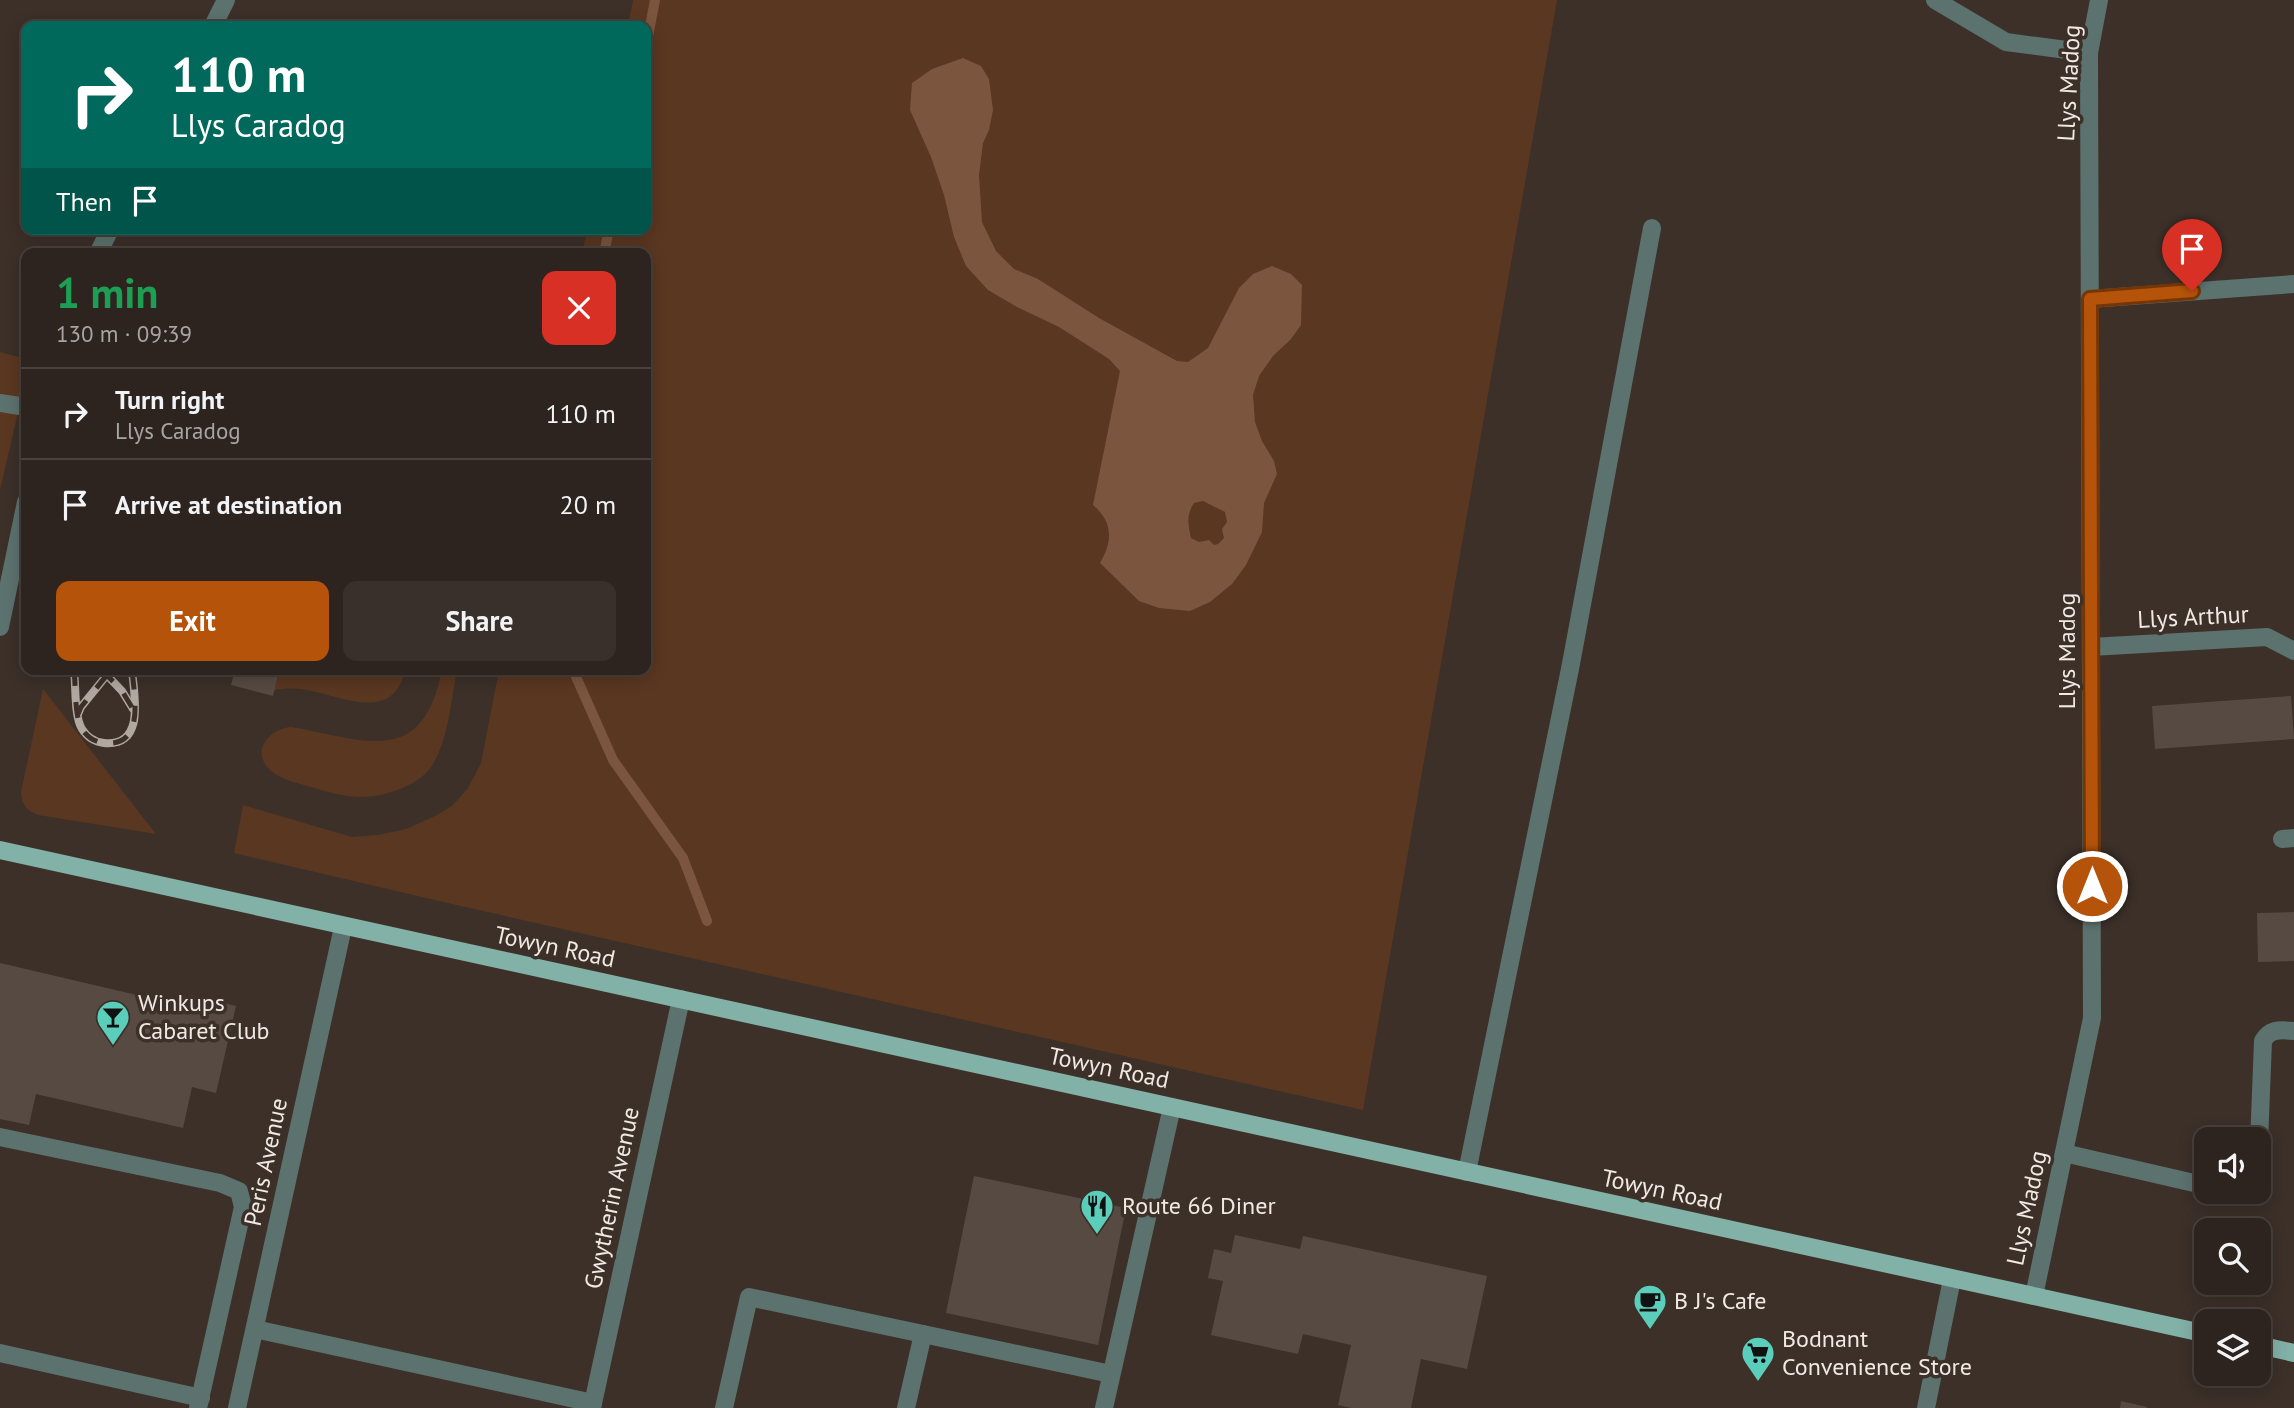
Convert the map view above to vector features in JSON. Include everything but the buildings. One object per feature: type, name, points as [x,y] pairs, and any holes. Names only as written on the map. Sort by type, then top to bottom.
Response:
[{"type":"main road","name":"Towyn Road","points":[[0,850],[2194,1331]]},
{"type":"main road","points":[[2271,1348],[2294,1353]]},
{"type":"street","points":[[216,21],[226,0]]},
{"type":"street","points":[[1935,0],[2006,42],[2090,53]]},
{"type":"street","name":"Llys Madog","points":[[2034,1296],[2092,1018],[2090,53],[2099,0]]},
{"type":"street","points":[[1467,1172],[1570,669],[1652,228]]},
{"type":"street","points":[[2090,299],[2294,284]]},
{"type":"street","points":[[0,403],[21,406]]},
{"type":"street","points":[[0,626],[21,526]]},
{"type":"street","name":"Llys Arthur","points":[[2091,647],[2267,637],[2294,652]]},
{"type":"street","name":"Peris Avenue","points":[[237,1408],[343,926]]},
{"type":"street","name":"Gwytherin Avenue","points":[[592,1406],[681,999]]},
{"type":"street","points":[[2260,1127],[2263,1041],[2266,1035],[2276,1030],[2294,1031]]},
{"type":"street","points":[[1104,1408],[1172,1107]]},
{"type":"street","points":[[0,1137],[220,1183],[239,1191],[243,1207],[200,1403],[0,1353]]},
{"type":"street","points":[[2064,1153],[2194,1183]]},
{"type":"street","points":[[1926,1408],[1952,1279]]},
{"type":"street","points":[[724,1408],[749,1297],[1111,1374]]},
{"type":"street","points":[[255,1329],[592,1406]]},
{"type":"street","points":[[906,1408],[923,1335]]},
{"type":"shaded area","points":[[633,0],[1557,0],[1363,1110],[234,853],[243,805],[352,837],[406,829],[452,806],[468,788],[481,763],[498,675],[651,675],[651,248],[583,248],[586,235],[651,235],[651,21],[629,21]]},
{"type":"shaded area","points":[[963,58],[981,66],[989,79],[993,110],[983,143],[979,175],[982,222],[996,251],[1014,269],[1038,279],[1099,318],[1177,361],[1188,362],[1208,348],[1239,288],[1253,274],[1272,266],[1291,274],[1302,285],[1301,325],[1259,376],[1253,395],[1255,422],[1274,461],[1277,474],[1264,503],[1262,532],[1246,565],[1232,584],[1210,602],[1190,611],[1159,608],[1139,601],[1100,563],[1107,547],[1109,532],[1100,511],[1093,505],[1120,371],[1109,359],[1059,327],[988,290],[966,266],[954,237],[931,157],[910,110],[912,83],[932,69]],"holes":[[[1203,501],[1225,512],[1227,522],[1222,529],[1224,538],[1218,544],[1214,545],[1209,540],[1199,542],[1191,538],[1188,520],[1194,503]]]},
{"type":"shaded area","points":[[0,352],[21,358],[21,400],[0,490]]},
{"type":"shaded area","points":[[278,675],[403,675],[399,687],[390,697],[378,702],[350,701],[303,689],[274,690]]},
{"type":"shaded area","points":[[441,675],[456,675],[446,730],[433,764],[420,778],[402,788],[363,797],[323,791],[275,774],[265,764],[262,756],[264,743],[269,737],[291,727],[365,741],[386,740],[404,735],[420,723],[433,702]]},
{"type":"shaded area","points":[[43,689],[156,834],[38,815],[25,806],[21,792]]},
{"type":"waterway","points":[[651,21],[655,0]]},
{"type":"waterway","points":[[605,248],[608,235]]},
{"type":"waterway","points":[[575,675],[613,760],[683,858],[707,921]]},
{"type":"railway","points":[[74,675],[79,723],[89,737],[104,743],[117,742],[126,737],[132,728],[135,705],[132,675]]},
{"type":"railway","points":[[107,675],[122,691],[133,709]]},
{"type":"railway","points":[[78,714],[107,675]]},
{"type":"place","name":"Winkups Cabaret Club","points":[[113,1047]]},
{"type":"place","name":"Route 66 Diner","points":[[1097,1236]]},
{"type":"place","name":"B J's Cafe","points":[[1650,1331]]},
{"type":"place","name":"Bodnant Convenience Store","points":[[1758,1383]]},
{"type":"route","points":[[2092,886],[2090,299],[2192,291]]}]
